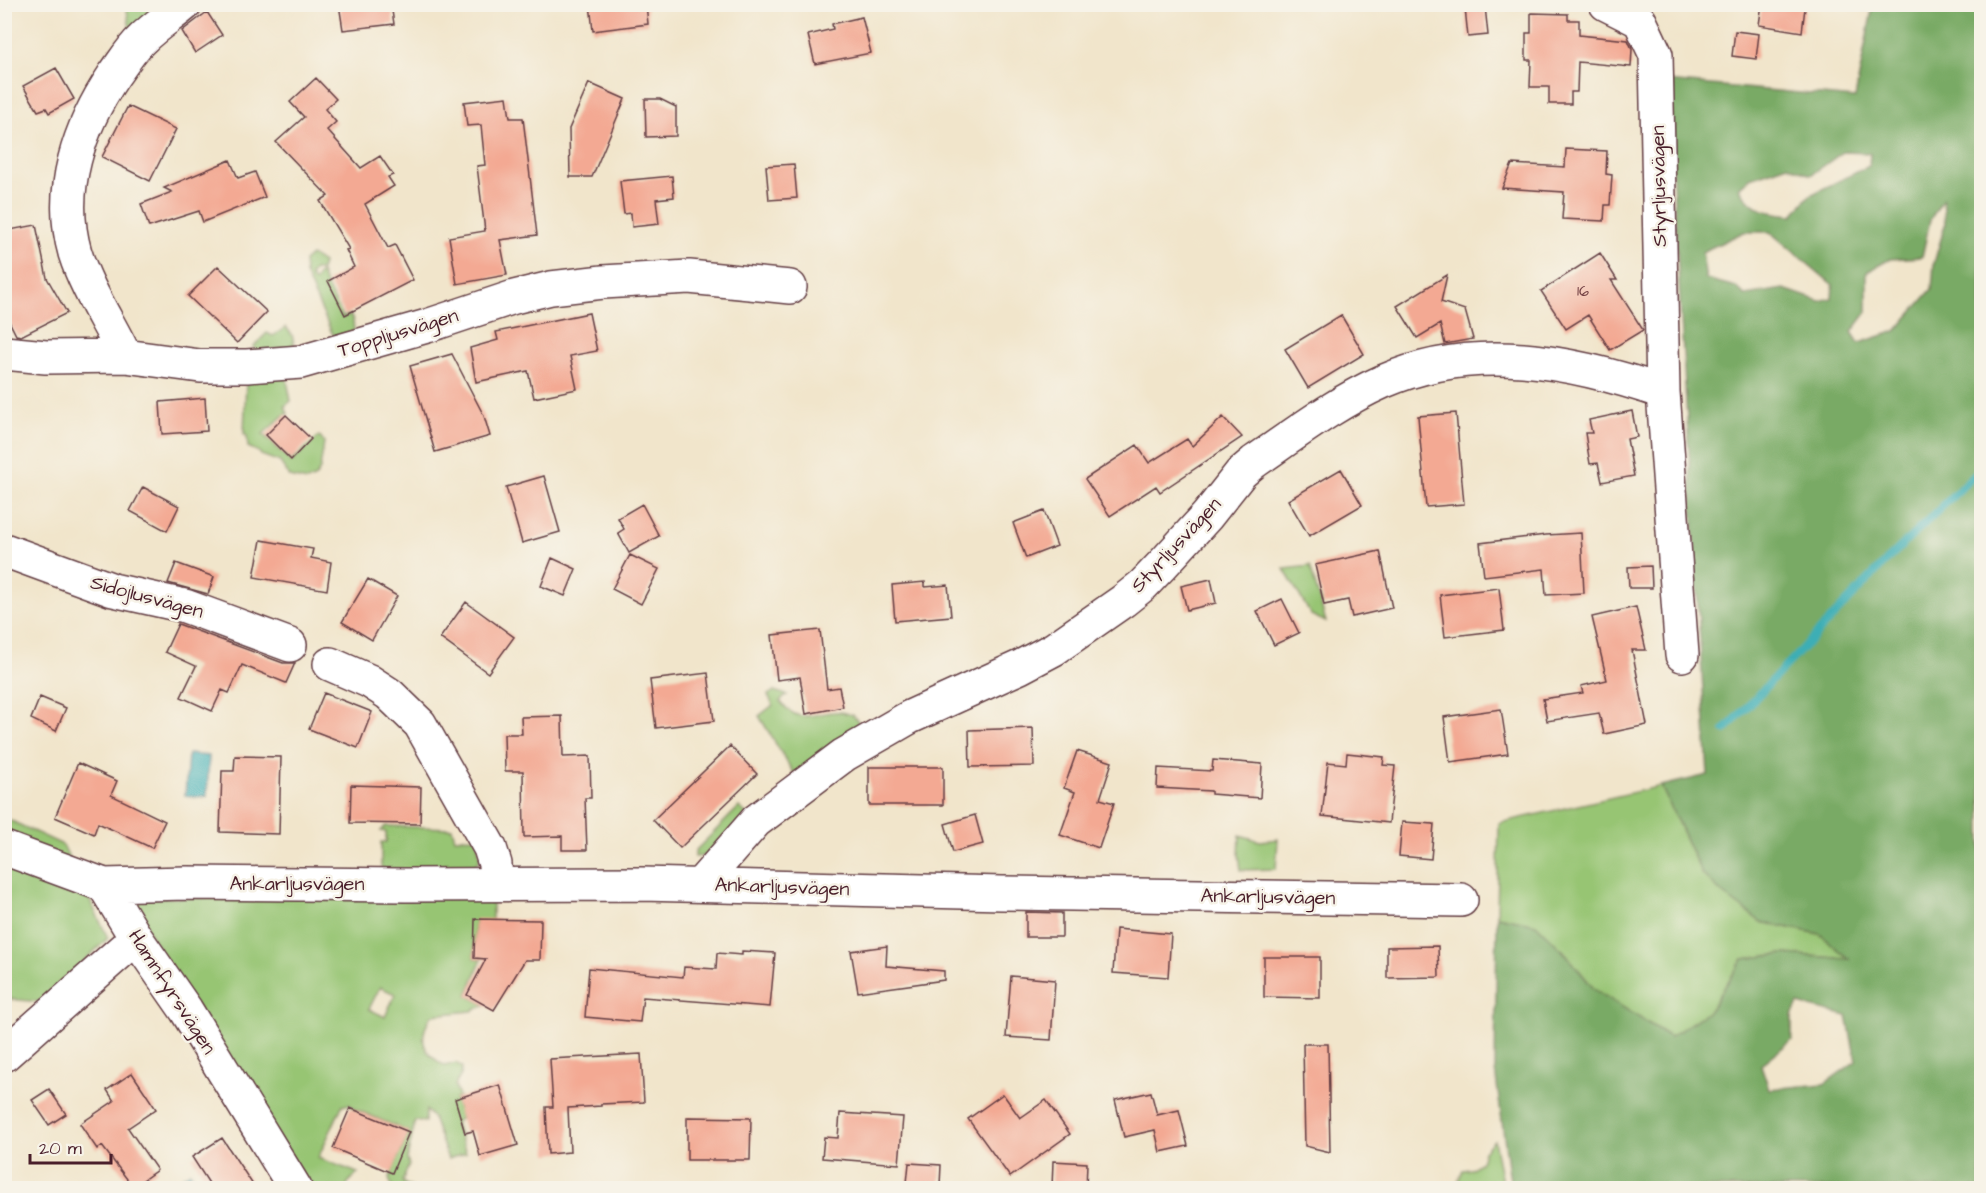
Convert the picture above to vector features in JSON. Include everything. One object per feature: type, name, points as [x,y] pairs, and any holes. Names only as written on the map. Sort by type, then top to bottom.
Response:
[{"type":"street","points":[[125,356],[89,286],[76,255],[69,222],[71,174],[86,125],[117,70],[142,38],[185,4]]},
{"type":"street","name":"Styrljusvägen","points":[[1606,4],[1640,21],[1656,55],[1664,392],[1682,655]]},
{"type":"street","name":"Toppljusvägen","points":[[4,353],[46,357],[125,356],[200,366],[248,366],[301,362],[416,330],[514,297],[551,288],[603,282],[689,278],[790,287]]},
{"type":"street","name":"Styrljusvägen","points":[[701,884],[756,821],[844,754],[910,717],[1054,649],[1123,601],[1163,564],[1207,516],[1240,473],[1347,400],[1382,382],[1438,364],[1479,358],[1504,358],[1585,368],[1664,392]]},
{"type":"street","name":"Sidojlusvägen","points":[[4,550],[113,590],[185,606],[290,645]]},
{"type":"street","points":[[330,664],[369,681],[404,708],[420,724],[490,848],[495,864],[496,883]]},
{"type":"street","points":[[4,848],[104,885]]},
{"type":"street","name":"Ankarljusvägen","points":[[104,885],[187,883],[701,884],[1002,893],[1461,900]]},
{"type":"street","name":"Hamnfyrsvägen","points":[[104,885],[136,938],[186,1010],[295,1188]]},
{"type":"street","points":[[4,1055],[136,938]]},
{"type":"green space","points":[[126,4],[171,5],[131,35]]},
{"type":"green space","points":[[1873,5],[1981,5],[1981,1188],[1511,1188],[1495,1070],[1497,916],[1536,924],[1562,950],[1595,990],[1670,1037],[1709,1011],[1743,959],[1784,954],[1849,959],[1820,934],[1761,922],[1723,894],[1702,874],[1661,786],[1708,775],[1667,81],[1855,98]],"holes":[[[1843,152],[1870,153],[1869,166],[1810,195],[1793,215],[1762,209],[1750,202],[1739,188],[1750,178],[1788,165],[1811,175]],[[1943,199],[1945,225],[1934,263],[1932,289],[1896,331],[1859,343],[1852,332],[1867,312],[1867,272],[1890,259],[1922,257],[1930,220]],[[1744,232],[1770,232],[1833,285],[1832,298],[1819,301],[1784,289],[1745,295],[1736,287],[1706,279],[1702,252]],[[1798,1004],[1847,1016],[1856,1061],[1824,1084],[1769,1089],[1761,1065],[1792,1040],[1792,1016]]]},
{"type":"green space","points":[[311,255],[323,263],[321,270],[314,270],[310,275],[313,281],[321,273],[343,317],[350,315],[353,320],[354,331],[335,337],[332,333],[305,274],[304,261]]},
{"type":"green space","points":[[286,327],[292,335],[295,347],[258,351],[253,347],[267,333],[273,336]]},
{"type":"green space","points":[[286,375],[291,401],[285,406],[288,414],[285,414],[263,434],[291,462],[319,436],[324,442],[320,469],[316,477],[307,481],[290,477],[280,462],[248,447],[247,436],[244,434],[246,380]]},
{"type":"green space","points":[[1310,566],[1326,622],[1311,615],[1284,569]]},
{"type":"green space","points":[[774,691],[787,695],[780,701],[799,716],[836,712],[853,715],[866,733],[796,777],[759,716],[773,705],[768,695]]},
{"type":"green space","points":[[1661,786],[1702,874],[1761,922],[1820,934],[1850,959],[1784,954],[1743,959],[1709,1011],[1670,1037],[1595,990],[1563,950],[1497,916],[1499,823]]},
{"type":"green space","points":[[739,807],[748,815],[704,856],[695,857],[695,851]]},
{"type":"green space","points":[[5,818],[63,845],[108,938],[41,1002],[8,999],[5,1002]]},
{"type":"green space","points":[[386,826],[452,828],[455,838],[477,837],[480,860],[471,869],[383,871],[381,842],[386,842],[386,832],[381,831]]},
{"type":"green space","points":[[1240,835],[1260,841],[1278,839],[1276,869],[1241,870]]},
{"type":"green space","points":[[492,896],[492,920],[475,920],[474,958],[482,959],[467,995],[485,1005],[472,1011],[432,1015],[423,1038],[427,1050],[437,1061],[445,1066],[456,1063],[462,1067],[461,1075],[455,1085],[459,1097],[455,1099],[461,1118],[455,1123],[466,1153],[448,1159],[433,1118],[426,1110],[425,1122],[415,1121],[407,1159],[409,1165],[402,1182],[412,1188],[393,1188],[389,1179],[409,1132],[355,1109],[349,1104],[342,1106],[318,1158],[358,1173],[346,1188],[309,1188],[131,904],[136,898]],"holes":[[[380,987],[395,994],[385,1017],[369,1009]]]},
{"type":"green space","points":[[1494,1140],[1503,1188],[1455,1188],[1463,1170],[1471,1169],[1481,1162],[1484,1151]]},
{"type":"water","points":[[188,754],[209,756],[207,797],[185,796]]},
{"type":"water","points":[[190,1172],[200,1188],[179,1188],[175,1182]]},
{"type":"building","points":[[339,4],[391,4],[394,24],[343,30]]},
{"type":"building","points":[[590,4],[646,4],[648,24],[593,31]]},
{"type":"building","points":[[1762,4],[1805,8],[1802,32],[1759,25]]},
{"type":"building","points":[[1485,6],[1488,35],[1468,37],[1465,8]]},
{"type":"building","points":[[207,12],[222,35],[195,53],[182,31]]},
{"type":"building","points":[[1531,13],[1568,14],[1568,20],[1579,20],[1579,35],[1628,40],[1632,49],[1631,67],[1578,62],[1577,92],[1571,92],[1571,104],[1549,104],[1549,87],[1530,87],[1531,60],[1526,60],[1526,33],[1531,33]]},
{"type":"building","points":[[862,17],[871,53],[815,64],[808,35],[833,29],[832,24]]},
{"type":"building","points":[[1735,31],[1759,34],[1756,59],[1732,56]]},
{"type":"building","points":[[56,68],[74,99],[49,113],[46,108],[38,111],[23,86]]},
{"type":"building","points":[[316,78],[336,99],[325,109],[336,122],[327,130],[361,168],[380,156],[393,175],[388,177],[394,186],[365,204],[388,248],[395,245],[413,280],[345,315],[328,281],[354,267],[346,250],[349,249],[320,201],[328,196],[276,142],[304,117],[290,102]]},
{"type":"building","points":[[589,83],[625,99],[592,177],[570,177],[569,129]]},
{"type":"building","points":[[507,97],[510,118],[523,118],[537,235],[500,240],[507,275],[457,284],[449,237],[485,231],[477,166],[485,165],[481,125],[467,126],[464,102]]},
{"type":"building","points":[[645,99],[660,99],[676,107],[676,136],[646,137]]},
{"type":"building","points":[[128,106],[176,129],[150,181],[102,157]]},
{"type":"building","points":[[1566,149],[1607,151],[1606,174],[1612,175],[1610,205],[1605,205],[1604,221],[1562,219],[1564,192],[1502,188],[1512,164],[1565,167]]},
{"type":"building","points":[[230,160],[238,178],[255,172],[265,197],[203,222],[199,211],[149,227],[141,204],[172,192],[164,188]]},
{"type":"building","points":[[794,164],[797,198],[769,200],[766,166]]},
{"type":"building","points":[[672,176],[674,197],[656,199],[659,224],[632,227],[631,213],[624,214],[620,181]]},
{"type":"building","points":[[36,225],[47,278],[67,313],[21,336],[16,335],[4,311],[4,297],[9,295],[4,276],[4,231]]},
{"type":"building","points":[[1600,253],[1617,280],[1611,280],[1643,330],[1610,350],[1588,315],[1566,329],[1541,291]]},
{"type":"building","points":[[218,266],[267,312],[237,343],[188,296]]},
{"type":"building","points":[[1447,275],[1441,302],[1465,310],[1473,339],[1445,344],[1440,324],[1417,338],[1397,306]]},
{"type":"building","points":[[589,313],[597,351],[570,356],[577,389],[534,398],[528,371],[476,382],[470,348],[498,340],[496,332]]},
{"type":"building","points":[[1341,315],[1364,354],[1308,388],[1285,349]]},
{"type":"building","points":[[452,354],[484,416],[490,436],[435,452],[410,366]]},
{"type":"building","points":[[205,398],[207,431],[162,434],[160,402]]},
{"type":"building","points":[[1632,411],[1637,437],[1627,439],[1634,476],[1602,482],[1598,463],[1590,464],[1585,433],[1592,433],[1589,420]]},
{"type":"building","points":[[1456,413],[1464,504],[1426,507],[1418,416]]},
{"type":"building","points":[[286,415],[311,439],[291,460],[266,435]]},
{"type":"building","points":[[1223,417],[1242,437],[1160,492],[1156,486],[1110,516],[1085,479],[1137,445],[1149,463],[1187,439],[1192,446]]},
{"type":"building","points":[[1341,469],[1362,505],[1309,536],[1288,500]]},
{"type":"building","points":[[544,476],[560,532],[522,543],[506,487]]},
{"type":"building","points":[[143,487],[179,506],[167,531],[130,511]]},
{"type":"building","points":[[642,504],[659,536],[629,553],[618,533],[624,529],[618,518]]},
{"type":"building","points":[[1044,511],[1057,546],[1026,558],[1013,523]]},
{"type":"building","points":[[1581,533],[1584,593],[1546,595],[1544,569],[1484,576],[1480,543]]},
{"type":"building","points":[[261,540],[313,549],[311,558],[331,562],[327,590],[254,577]]},
{"type":"building","points":[[1380,551],[1392,608],[1352,617],[1348,600],[1324,605],[1315,565]]},
{"type":"building","points":[[630,555],[659,569],[641,604],[612,589]]},
{"type":"building","points":[[552,558],[576,569],[565,596],[541,586]]},
{"type":"building","points":[[176,563],[214,577],[208,594],[168,583]]},
{"type":"building","points":[[1651,566],[1652,588],[1629,588],[1628,567]]},
{"type":"building","points":[[368,579],[397,596],[372,640],[342,622]]},
{"type":"building","points":[[1211,579],[1216,603],[1187,610],[1181,586]]},
{"type":"building","points":[[925,582],[925,587],[948,585],[951,616],[895,621],[892,585]]},
{"type":"building","points":[[1499,588],[1504,630],[1445,637],[1440,595]]},
{"type":"building","points":[[1282,599],[1299,633],[1274,645],[1257,611]]},
{"type":"building","points":[[466,602],[514,637],[488,673],[440,638]]},
{"type":"building","points":[[1636,607],[1646,650],[1632,650],[1647,725],[1604,734],[1599,713],[1547,721],[1543,699],[1583,693],[1581,686],[1607,680],[1592,617]]},
{"type":"building","points":[[178,624],[283,663],[295,663],[286,683],[242,665],[229,693],[222,690],[212,711],[181,697],[196,666],[165,652]]},
{"type":"building","points":[[820,630],[827,689],[839,687],[843,707],[806,714],[800,677],[777,680],[772,635]]},
{"type":"building","points":[[708,673],[714,721],[656,728],[650,680]]},
{"type":"building","points":[[324,693],[372,712],[358,748],[309,729]]},
{"type":"building","points":[[40,697],[66,708],[56,731],[31,719]]},
{"type":"building","points":[[1501,709],[1508,754],[1450,762],[1444,717]]},
{"type":"building","points":[[562,716],[563,757],[590,756],[591,798],[585,798],[587,850],[562,850],[562,836],[524,837],[523,771],[505,771],[504,734],[522,734],[521,717]]},
{"type":"building","points":[[1033,728],[1034,766],[970,767],[969,730]]},
{"type":"building","points":[[730,746],[757,774],[680,848],[653,820]]},
{"type":"building","points":[[1077,751],[1112,762],[1100,799],[1114,803],[1099,848],[1060,835],[1075,792],[1064,788]]},
{"type":"building","points":[[1347,753],[1384,757],[1383,765],[1395,766],[1389,823],[1322,816],[1328,762],[1346,764]]},
{"type":"building","points":[[235,756],[281,757],[279,834],[220,832],[222,771],[234,771]]},
{"type":"building","points":[[1213,760],[1262,764],[1260,798],[1211,794],[1211,791],[1157,788],[1158,768],[1212,771]]},
{"type":"building","points":[[78,763],[117,781],[111,795],[165,821],[152,848],[98,823],[94,834],[55,817]]},
{"type":"building","points":[[869,767],[943,767],[943,805],[869,805]]},
{"type":"building","points":[[351,785],[421,787],[420,824],[350,823]]},
{"type":"building","points":[[975,815],[983,844],[953,852],[945,824]]},
{"type":"building","points":[[1402,822],[1434,824],[1431,859],[1399,856]]},
{"type":"building","points":[[1026,912],[1062,913],[1062,937],[1026,937]]},
{"type":"building","points":[[475,919],[541,920],[540,960],[525,960],[494,1010],[467,995],[486,959],[474,958]]},
{"type":"building","points":[[1116,929],[1171,934],[1168,977],[1113,973]]},
{"type":"building","points":[[887,946],[886,966],[944,971],[944,980],[858,992],[851,951]]},
{"type":"building","points":[[1438,946],[1439,977],[1387,978],[1387,947]]},
{"type":"building","points":[[742,951],[775,953],[770,1007],[643,997],[640,1022],[585,1017],[589,968],[683,977],[684,967],[716,969],[717,953],[742,955]]},
{"type":"building","points":[[1264,957],[1320,957],[1320,998],[1264,997]]},
{"type":"building","points":[[1011,976],[1055,980],[1051,1040],[1006,1037]]},
{"type":"building","points":[[1303,1044],[1328,1044],[1330,1152],[1305,1146]]},
{"type":"building","points":[[641,1054],[644,1102],[568,1108],[570,1152],[548,1154],[546,1107],[553,1107],[550,1059]]},
{"type":"building","points":[[132,1073],[156,1109],[128,1128],[157,1170],[133,1187],[102,1146],[97,1149],[80,1124],[114,1101],[107,1090]]},
{"type":"building","points":[[500,1085],[518,1145],[480,1156],[473,1131],[465,1133],[455,1099]]},
{"type":"building","points":[[49,1089],[66,1114],[49,1125],[32,1100]]},
{"type":"building","points":[[1151,1092],[1157,1115],[1179,1110],[1188,1146],[1160,1152],[1155,1130],[1124,1137],[1115,1100]]},
{"type":"building","points":[[1003,1094],[1020,1118],[1046,1100],[1070,1134],[1010,1177],[968,1119]]},
{"type":"building","points":[[350,1108],[409,1132],[392,1173],[333,1148]]},
{"type":"building","points":[[840,1113],[903,1117],[899,1164],[822,1158],[824,1137],[838,1138]]},
{"type":"building","points":[[687,1117],[751,1118],[750,1160],[687,1160]]},
{"type":"building","points":[[222,1138],[255,1188],[212,1188],[192,1157]]},
{"type":"building","points":[[1053,1161],[1087,1163],[1086,1188],[1052,1188]]},
{"type":"building","points":[[909,1163],[941,1165],[940,1185],[907,1183]]},
{"type":"waterway","points":[[1725,730],[1888,559],[1982,468]]}]
